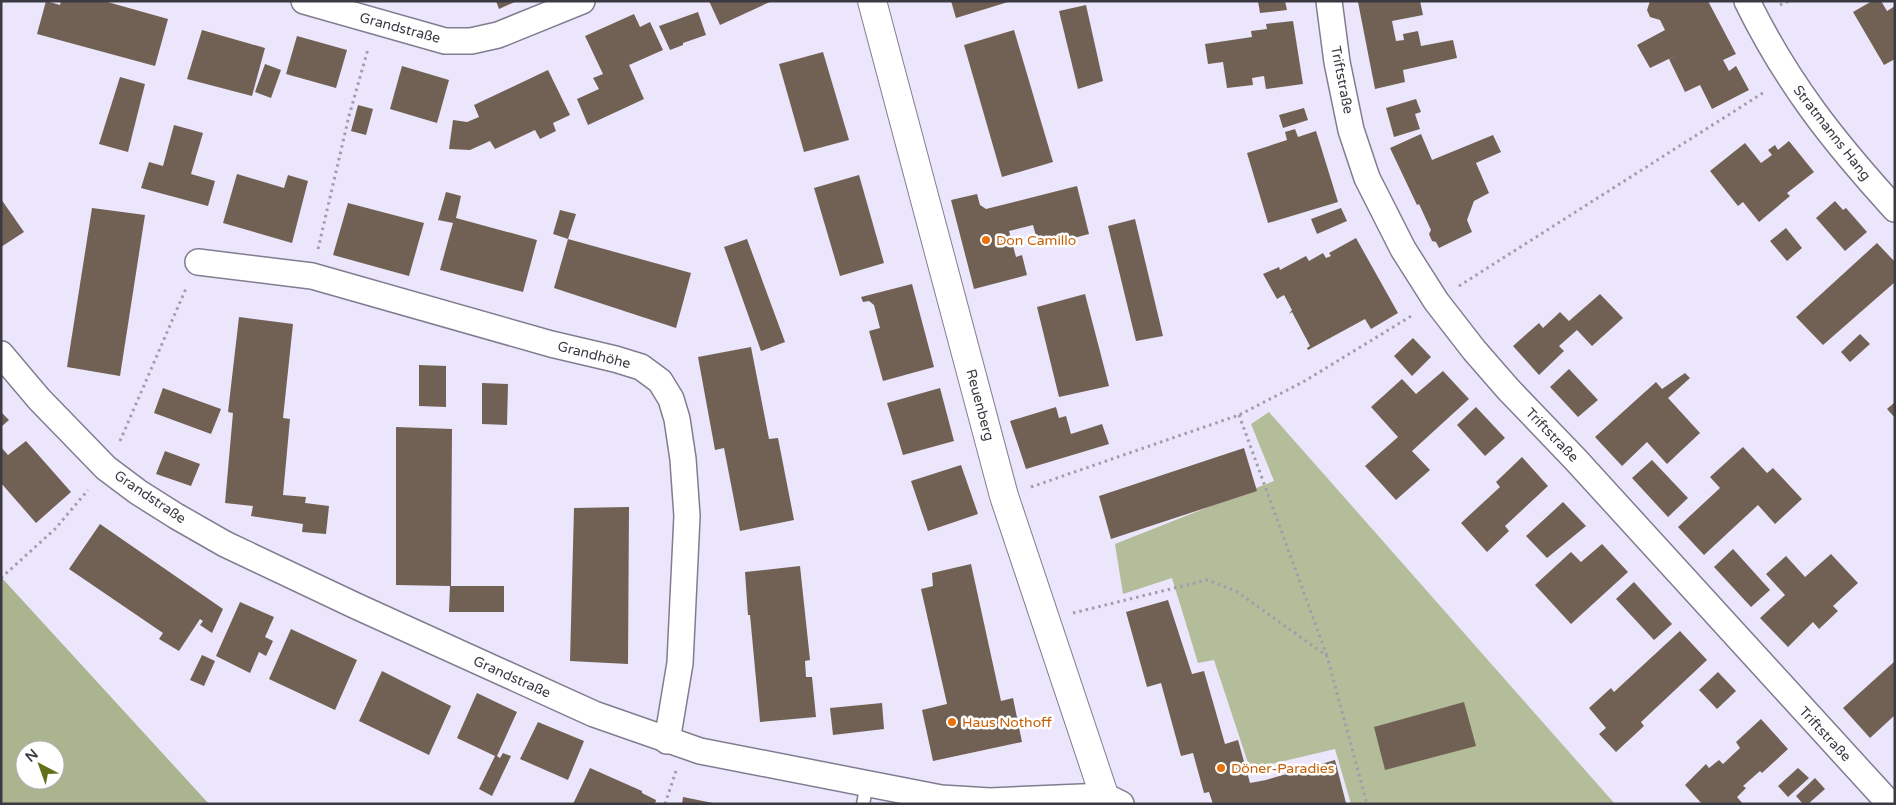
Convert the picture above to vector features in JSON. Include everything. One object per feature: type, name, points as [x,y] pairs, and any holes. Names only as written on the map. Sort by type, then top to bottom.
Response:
[{"type":"main road","name":"Reuenberg","points":[[872,1],[1004,496],[1044,620],[1111,801]]},
{"type":"street","name":"Grandstraße","points":[[304,1],[445,41],[471,41],[498,35],[582,1]]},
{"type":"street","name":"Triftstraße","points":[[1329,1],[1337,62],[1349,121],[1367,178],[1403,249],[1436,301],[1474,350],[1508,389],[1576,460],[1890,804]]},
{"type":"street","name":"Stratmanns Hang","points":[[1747,1],[1774,54],[1812,112],[1895,209]]},
{"type":"street","name":"Grandhöhe","points":[[198,262],[312,276],[551,344],[615,359],[640,367],[660,382],[671,399],[677,419],[683,459],[687,516],[676,744]]},
{"type":"street","name":"Grandstraße","points":[[1,354],[39,399],[106,468],[138,492],[224,544],[594,714],[676,744],[865,794],[990,801],[1111,801]]},
{"type":"path","points":[[312,276],[331,189],[362,67],[378,22]]},
{"type":"path","points":[[1,578],[56,529],[106,468],[198,262]]},
{"type":"path","points":[[1239,415],[1327,656],[1367,804]]},
{"type":"path","points":[[1044,620],[1207,580],[1236,591],[1327,656]]},
{"type":"path","points":[[665,804],[676,744]]},
{"type":"green space","points":[[1269,412],[1615,804],[1351,804],[1335,749],[1250,769],[1214,660],[1198,663],[1172,578],[1123,594],[1115,544],[1274,481],[1251,424]]},
{"type":"green space","points":[[1,577],[209,804],[1,804]]},
{"type":"building","points":[[46,1],[60,5],[61,1],[104,1],[168,19],[155,66],[37,34]]},
{"type":"building","points":[[496,1],[517,1],[499,9]]},
{"type":"building","points":[[709,1],[772,1],[720,25]]},
{"type":"building","points":[[951,1],[1008,1],[1008,2],[956,18]]},
{"type":"building","points":[[1258,1],[1285,1],[1287,10],[1260,13]]},
{"type":"building","points":[[1420,1],[1423,15],[1392,21],[1396,41],[1404,40],[1403,34],[1418,31],[1421,46],[1453,40],[1457,58],[1403,70],[1405,82],[1375,89],[1358,2]]},
{"type":"building","points":[[1650,1],[1708,1],[1736,54],[1723,60],[1729,71],[1736,66],[1749,90],[1712,109],[1700,85],[1685,92],[1669,59],[1677,55],[1650,68],[1637,45],[1665,30],[1660,20],[1650,17],[1647,10]]},
{"type":"building","points":[[1872,1],[1881,1],[1887,11],[1895,6],[1895,59],[1884,65],[1853,12]]},
{"type":"building","points":[[1086,5],[1103,81],[1078,89],[1059,11]]},
{"type":"building","points":[[698,12],[706,35],[670,50],[659,26]]},
{"type":"building","points":[[634,14],[640,27],[650,22],[663,50],[629,65],[644,99],[588,125],[577,99],[599,89],[593,78],[603,74],[585,36]]},
{"type":"building","points":[[1293,21],[1303,84],[1266,89],[1264,76],[1252,78],[1253,85],[1227,88],[1223,62],[1208,64],[1205,44],[1252,37],[1251,31],[1267,29],[1266,24]]},
{"type":"building","points":[[202,30],[265,48],[252,96],[187,79]]},
{"type":"building","points":[[1014,30],[1053,162],[1002,177],[964,45]]},
{"type":"building","points":[[297,36],[347,50],[336,88],[286,74]]},
{"type":"building","points":[[823,52],[849,140],[804,152],[779,64]]},
{"type":"building","points":[[265,64],[281,70],[271,98],[255,92]]},
{"type":"building","points":[[402,66],[449,80],[437,123],[390,109]]},
{"type":"building","points":[[548,70],[570,115],[553,123],[556,131],[540,139],[535,130],[495,149],[490,141],[470,150],[449,149],[453,120],[467,122],[479,117],[474,105]]},
{"type":"building","points":[[120,77],[145,84],[128,152],[99,144]]},
{"type":"building","points":[[1416,99],[1421,112],[1415,114],[1420,129],[1394,137],[1386,108]]},
{"type":"building","points":[[358,105],[373,109],[366,135],[351,131]]},
{"type":"building","points":[[1304,108],[1308,120],[1283,128],[1279,115]]},
{"type":"building","points":[[174,125],[203,133],[191,174],[215,181],[208,206],[141,188],[149,162],[163,166]]},
{"type":"building","points":[[1295,129],[1298,137],[1316,131],[1338,202],[1268,223],[1247,153],[1287,140],[1285,132]]},
{"type":"building","points":[[1421,134],[1432,160],[1493,135],[1501,152],[1476,163],[1489,193],[1474,201],[1467,220],[1472,232],[1439,248],[1436,242],[1432,241],[1429,234],[1431,230],[1390,148]]},
{"type":"building","points":[[1789,141],[1814,172],[1787,193],[1790,196],[1759,222],[1743,202],[1738,206],[1710,171],[1745,143],[1761,163],[1772,155],[1768,150],[1775,145],[1778,150]]},
{"type":"building","points":[[237,174],[284,188],[288,175],[308,181],[292,243],[223,223]]},
{"type":"building","points":[[859,175],[884,263],[840,276],[814,188]]},
{"type":"building","name":"Don Camillo","points":[[1077,186],[1089,234],[1039,247],[1033,225],[1009,231],[1016,257],[1022,255],[1027,275],[974,289],[951,200],[977,194],[980,205],[986,209]]},
{"type":"building","points":[[446,192],[461,196],[456,218],[537,240],[523,292],[440,270],[453,223],[438,220]]},
{"type":"building","points":[[1,199],[24,232],[1,247]]},
{"type":"building","points":[[1835,201],[1843,210],[1846,208],[1867,232],[1845,251],[1816,218]]},
{"type":"building","points":[[348,203],[424,223],[409,276],[333,255]]},
{"type":"building","points":[[92,208],[145,215],[120,376],[67,367]]},
{"type":"building","points":[[1341,208],[1347,221],[1317,234],[1311,219]]},
{"type":"building","points":[[560,210],[576,214],[568,239],[553,234]]},
{"type":"building","points":[[1135,219],[1163,336],[1136,341],[1108,226]]},
{"type":"building","points":[[1786,228],[1802,248],[1787,261],[1770,241]]},
{"type":"building","points":[[1356,238],[1398,313],[1371,329],[1365,319],[1308,350],[1307,348],[1310,346],[1292,312],[1289,314],[1292,310],[1284,295],[1277,299],[1263,274],[1279,267],[1280,270],[1306,256],[1309,261],[1323,253],[1326,258],[1331,256],[1329,253]]},
{"type":"building","points":[[568,239],[691,273],[676,328],[554,288]]},
{"type":"building","points":[[747,239],[785,342],[761,351],[724,247]]},
{"type":"building","points":[[1877,243],[1895,262],[1895,282],[1823,345],[1796,317]]},
{"type":"building","points":[[912,284],[934,367],[883,381],[869,331],[880,328],[874,305],[869,301],[863,302],[861,297]]},
{"type":"building","points":[[1085,294],[1109,386],[1059,397],[1037,307]]},
{"type":"building","points":[[1600,294],[1623,318],[1592,346],[1577,330],[1559,346],[1564,351],[1539,375],[1513,346],[1539,323],[1543,328],[1560,312],[1569,321]]},
{"type":"building","points":[[239,317],[293,324],[283,418],[290,419],[283,495],[306,497],[305,503],[329,506],[326,534],[302,532],[303,524],[251,516],[253,506],[225,503],[233,413],[228,412]]},
{"type":"building","points":[[1860,334],[1870,344],[1850,362],[1841,352]]},
{"type":"building","points":[[1413,338],[1431,357],[1412,376],[1394,356]]},
{"type":"building","points":[[751,347],[769,439],[778,438],[794,520],[740,531],[724,448],[715,450],[698,357]]},
{"type":"building","points":[[419,365],[446,366],[446,407],[419,406]]},
{"type":"building","points":[[1569,369],[1598,400],[1578,417],[1550,387]]},
{"type":"building","points":[[1443,371],[1469,399],[1412,451],[1430,470],[1396,500],[1365,466],[1398,437],[1371,407],[1402,379],[1416,394]]},
{"type":"building","points":[[1685,373],[1690,378],[1668,398],[1700,433],[1667,464],[1647,442],[1622,466],[1595,437],[1656,382],[1662,389]]},
{"type":"building","points":[[482,383],[508,384],[507,425],[482,424]]},
{"type":"building","points":[[163,388],[221,409],[211,434],[154,413]]},
{"type":"building","points":[[940,388],[954,441],[903,455],[887,403]]},
{"type":"building","points":[[1895,402],[1895,418],[1887,409]]},
{"type":"building","points":[[1056,407],[1059,418],[1066,416],[1071,434],[1102,424],[1109,444],[1026,469],[1010,421]]},
{"type":"building","points":[[1476,407],[1505,438],[1485,456],[1457,425]]},
{"type":"building","points":[[1,412],[9,420],[1,427]]},
{"type":"building","points":[[396,427],[452,429],[451,586],[504,586],[504,612],[449,612],[450,586],[396,585]]},
{"type":"building","points":[[26,441],[71,492],[36,523],[1,483],[1,447],[8,455]]},
{"type":"building","points":[[1743,447],[1767,473],[1773,468],[1802,499],[1775,524],[1758,505],[1704,555],[1678,527],[1720,488],[1710,477]]},
{"type":"building","points":[[1244,448],[1257,491],[1111,539],[1099,496]]},
{"type":"building","points":[[165,451],[200,464],[191,486],[156,474]]},
{"type":"building","points":[[1522,457],[1548,486],[1505,526],[1509,531],[1487,552],[1461,523],[1500,487],[1496,482]]},
{"type":"building","points":[[1652,460],[1688,498],[1668,517],[1632,478]]},
{"type":"building","points":[[961,465],[978,514],[928,531],[911,481]]},
{"type":"building","points":[[1563,502],[1586,526],[1547,558],[1526,536]]},
{"type":"building","points":[[629,507],[628,664],[570,661],[574,508]]},
{"type":"building","points":[[100,524],[223,609],[212,633],[200,625],[203,621],[200,619],[179,651],[159,639],[163,633],[69,569]]},
{"type":"building","points":[[1602,544],[1628,572],[1571,624],[1535,585],[1571,552],[1581,562]]},
{"type":"building","points":[[1733,549],[1770,590],[1751,607],[1714,567]]},
{"type":"building","points":[[1831,554],[1858,583],[1833,606],[1838,611],[1819,629],[1813,622],[1788,647],[1760,618],[1785,595],[1766,574],[1786,556],[1805,577]]},
{"type":"building","points":[[971,564],[1001,701],[1013,698],[1022,742],[933,761],[922,710],[947,704],[921,589],[933,586],[932,573]]},
{"type":"building","points":[[800,566],[810,660],[805,661],[806,677],[812,677],[816,717],[760,722],[745,572]]},
{"type":"building","points":[[1634,582],[1672,624],[1654,640],[1616,599]]},
{"type":"building","points":[[1168,600],[1192,674],[1204,671],[1225,744],[1238,740],[1250,783],[1335,760],[1346,803],[1213,804],[1209,792],[1204,793],[1193,753],[1181,756],[1161,683],[1147,687],[1126,612]]},
{"type":"building","points":[[240,602],[274,617],[265,637],[273,641],[266,656],[259,652],[250,673],[216,656]]},
{"type":"building","points":[[291,629],[357,660],[335,710],[269,679]]},
{"type":"building","points":[[1680,631],[1707,660],[1641,722],[1644,726],[1616,752],[1599,734],[1606,728],[1589,708],[1611,688],[1614,692]]},
{"type":"building","points":[[202,655],[215,661],[204,686],[190,680]]},
{"type":"building","points":[[1895,661],[1895,715],[1870,738],[1843,708]]},
{"type":"building","points":[[382,671],[451,706],[429,755],[359,721]]},
{"type":"building","points":[[1718,672],[1736,691],[1717,709],[1699,690]]},
{"type":"building","points":[[477,693],[517,712],[497,756],[500,758],[503,753],[511,756],[492,796],[479,789],[495,756],[457,738]]},
{"type":"building","points":[[1464,702],[1476,746],[1385,770],[1374,727]]},
{"type":"building","points":[[882,703],[884,729],[833,735],[830,708]]},
{"type":"building","points":[[1761,719],[1788,749],[1762,773],[1760,771],[1743,786],[1746,788],[1737,797],[1743,804],[1702,804],[1685,785],[1706,764],[1709,768],[1719,760],[1723,764],[1740,748],[1736,742]]},
{"type":"building","points":[[538,722],[584,741],[568,780],[520,759]]},
{"type":"building","points":[[590,768],[642,791],[642,793],[656,800],[655,804],[573,804]]},
{"type":"building","points":[[1798,768],[1809,778],[1788,797],[1778,786]]},
{"type":"building","points":[[1815,778],[1825,789],[1808,804],[1803,804],[1796,796]]},
{"type":"building","points":[[683,797],[713,803],[713,804],[682,804]]},
{"type":"place","name":"Don Camillo","points":[[986,240]]},
{"type":"place","name":"Haus Nothoff","points":[[952,722]]},
{"type":"place","name":"Döner-Paradies","points":[[1221,768]]}]
